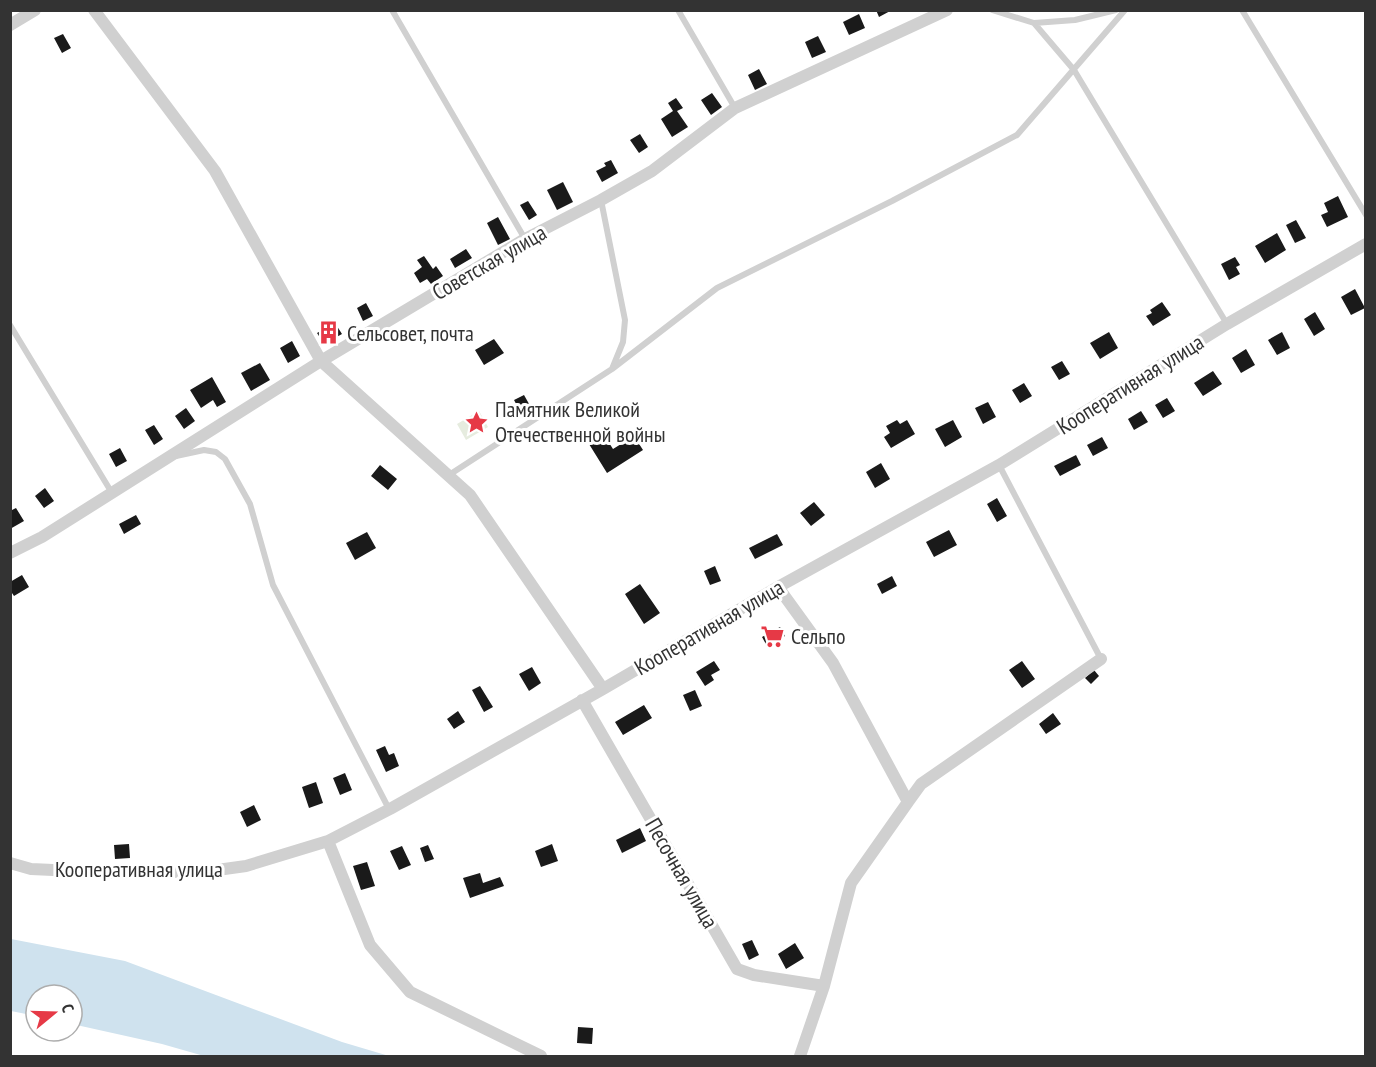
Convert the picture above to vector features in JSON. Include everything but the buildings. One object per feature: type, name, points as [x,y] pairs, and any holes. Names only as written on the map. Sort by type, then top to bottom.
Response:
[{"type":"street","points":[[10,25],[35,10]]},
{"type":"street","points":[[94,10],[215,171],[321,361],[470,495],[603,689]]},
{"type":"street","name":"Советская улица","points":[[10,553],[42,537],[321,361],[525,239],[652,171],[735,108],[947,10]]},
{"type":"street","name":"Кооперативная улица","points":[[10,863],[31,869],[120,873],[210,871],[246,867],[328,841],[390,809],[778,587],[999,465],[1227,324],[1365,244]]},
{"type":"street","points":[[778,587],[833,663],[908,802]]},
{"type":"street","points":[[800,1056],[824,986],[850,883],[921,784],[1101,659]]},
{"type":"street","name":"Песочная улица","points":[[582,700],[737,969],[754,975],[824,986]]},
{"type":"street","points":[[328,841],[370,945],[410,992],[541,1056]]},
{"type":"lane","points":[[392,10],[525,239]]},
{"type":"lane","points":[[678,10],[735,108]]},
{"type":"lane","points":[[992,10],[1034,23],[1075,20],[1116,10]]},
{"type":"lane","points":[[448,476],[612,369],[717,288],[892,201],[1017,135],[1125,10]]},
{"type":"lane","points":[[1242,10],[1365,215]]},
{"type":"lane","points":[[1034,23],[1074,70],[1227,324]]},
{"type":"lane","points":[[601,200],[625,320],[623,342],[612,369]]},
{"type":"lane","points":[[10,325],[112,493]]},
{"type":"lane","points":[[167,458],[204,450],[216,452],[225,459],[250,504],[273,585],[390,809]]},
{"type":"lane","points":[[999,465],[1101,659]]},
{"type":"shaded area","points":[[479,411],[488,427],[466,440],[457,424]]},
{"type":"water","points":[[11,939],[125,961],[342,1042],[389,1056],[204,1056],[84,1027],[84,983],[24,983],[24,1014],[11,1011]]},
{"type":"place","name":"Сельсовет, почта","points":[[329,333]]},
{"type":"place","name":"Памятник Великой Отечественной войны","points":[[477,422]]},
{"type":"place","name":"Сельпо","points":[[773,636]]}]
